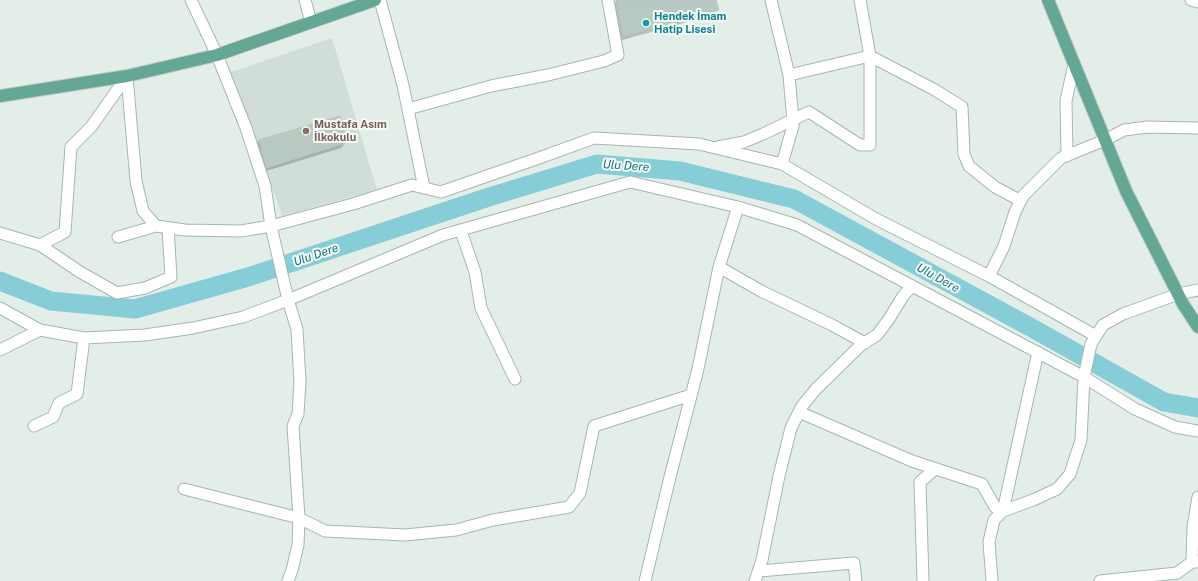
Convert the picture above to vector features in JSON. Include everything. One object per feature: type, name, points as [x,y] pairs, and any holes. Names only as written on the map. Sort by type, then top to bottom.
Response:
[{"type":"main road","points":[[0,96],[127,76],[217,55],[375,0]]},
{"type":"main road","points":[[1048,0],[1126,191],[1183,304],[1198,327]]},
{"type":"street","points":[[191,0],[217,55],[246,128],[265,186],[271,226],[296,329],[300,382],[298,414],[293,426],[300,518],[298,545],[288,581]]},
{"type":"street","points":[[305,0],[311,22]]},
{"type":"street","points":[[380,0],[403,85],[424,188]]},
{"type":"street","points":[[408,109],[491,86],[604,61],[618,55],[608,0]]},
{"type":"street","points":[[771,0],[789,75],[793,121],[793,126],[782,164]]},
{"type":"street","points":[[712,148],[744,142],[793,121],[809,112],[860,145],[870,145],[870,56],[860,0]]},
{"type":"street","points":[[1191,0],[1198,2]]},
{"type":"street","points":[[789,75],[870,56],[935,90],[962,107],[964,154],[969,166],[995,187],[1020,201]]},
{"type":"street","points":[[1067,156],[1066,101],[1074,64]]},
{"type":"street","points":[[127,76],[136,181],[143,211],[156,226]]},
{"type":"street","points":[[40,245],[65,232],[71,147],[91,127],[127,76]]},
{"type":"street","points":[[989,276],[1004,246],[1015,212],[1023,196],[1061,158],[1105,140],[1124,130],[1148,127],[1198,128]]},
{"type":"street","points":[[118,237],[156,226],[184,230],[241,231],[271,226],[353,204],[412,185],[441,192],[594,138],[699,144],[782,164],[876,219],[989,276],[1094,340]]},
{"type":"street","points":[[0,308],[40,330],[84,338],[145,335],[193,328],[243,317],[288,300],[443,235],[630,182],[738,207],[797,225],[1038,352],[1085,372],[1135,409],[1174,427],[1198,431]]},
{"type":"street","points":[[645,581],[698,369],[720,267],[738,207]]},
{"type":"street","points":[[0,233],[40,245],[80,272],[117,292],[145,288],[171,277],[168,228]]},
{"type":"street","points":[[461,230],[475,272],[481,308],[515,379]]},
{"type":"street","points":[[720,267],[761,291],[832,325],[864,343]]},
{"type":"street","points":[[856,581],[854,562],[757,576],[762,560],[779,476],[791,428],[802,406],[816,389],[864,343],[877,335],[903,296],[912,286]]},
{"type":"street","points":[[992,581],[989,542],[994,520],[1003,511],[1057,489],[1070,474],[1081,440],[1085,372],[1094,340],[1104,325],[1123,314],[1178,294],[1198,290]]},
{"type":"street","points":[[0,350],[40,330]]},
{"type":"street","points":[[34,426],[53,417],[59,403],[77,394],[84,338]]},
{"type":"street","points":[[1003,511],[1038,352]]},
{"type":"street","points":[[184,489],[300,518],[325,531],[405,535],[456,530],[493,520],[569,507],[580,493],[594,426],[691,395]]},
{"type":"street","points":[[799,412],[912,461],[982,484],[995,507],[1003,511]]},
{"type":"street","points":[[923,581],[920,482],[935,469]]},
{"type":"street","points":[[1100,581],[1176,577],[1195,562],[1193,527],[1198,497]]},
{"type":"shaded area","name":"Mustafa Asım İlkokulu","points":[[332,38],[377,190],[282,216],[231,72]]},
{"type":"building","name":"Hendek İmam Hatip Lisesi","points":[[616,0],[716,0],[719,10],[624,36]]},
{"type":"building","points":[[340,116],[348,142],[266,168],[259,140]]},
{"type":"waterway","name":"Ulu Dere","points":[[0,281],[51,301],[135,309],[248,277],[489,197],[597,164],[680,171],[794,199],[1032,328],[1164,402],[1198,408]]},
{"type":"place","name":"Hendek İmam Hatip Lisesi","points":[[646,23]]},
{"type":"place","name":"Mustafa Asım İlkokulu","points":[[306,131]]}]
